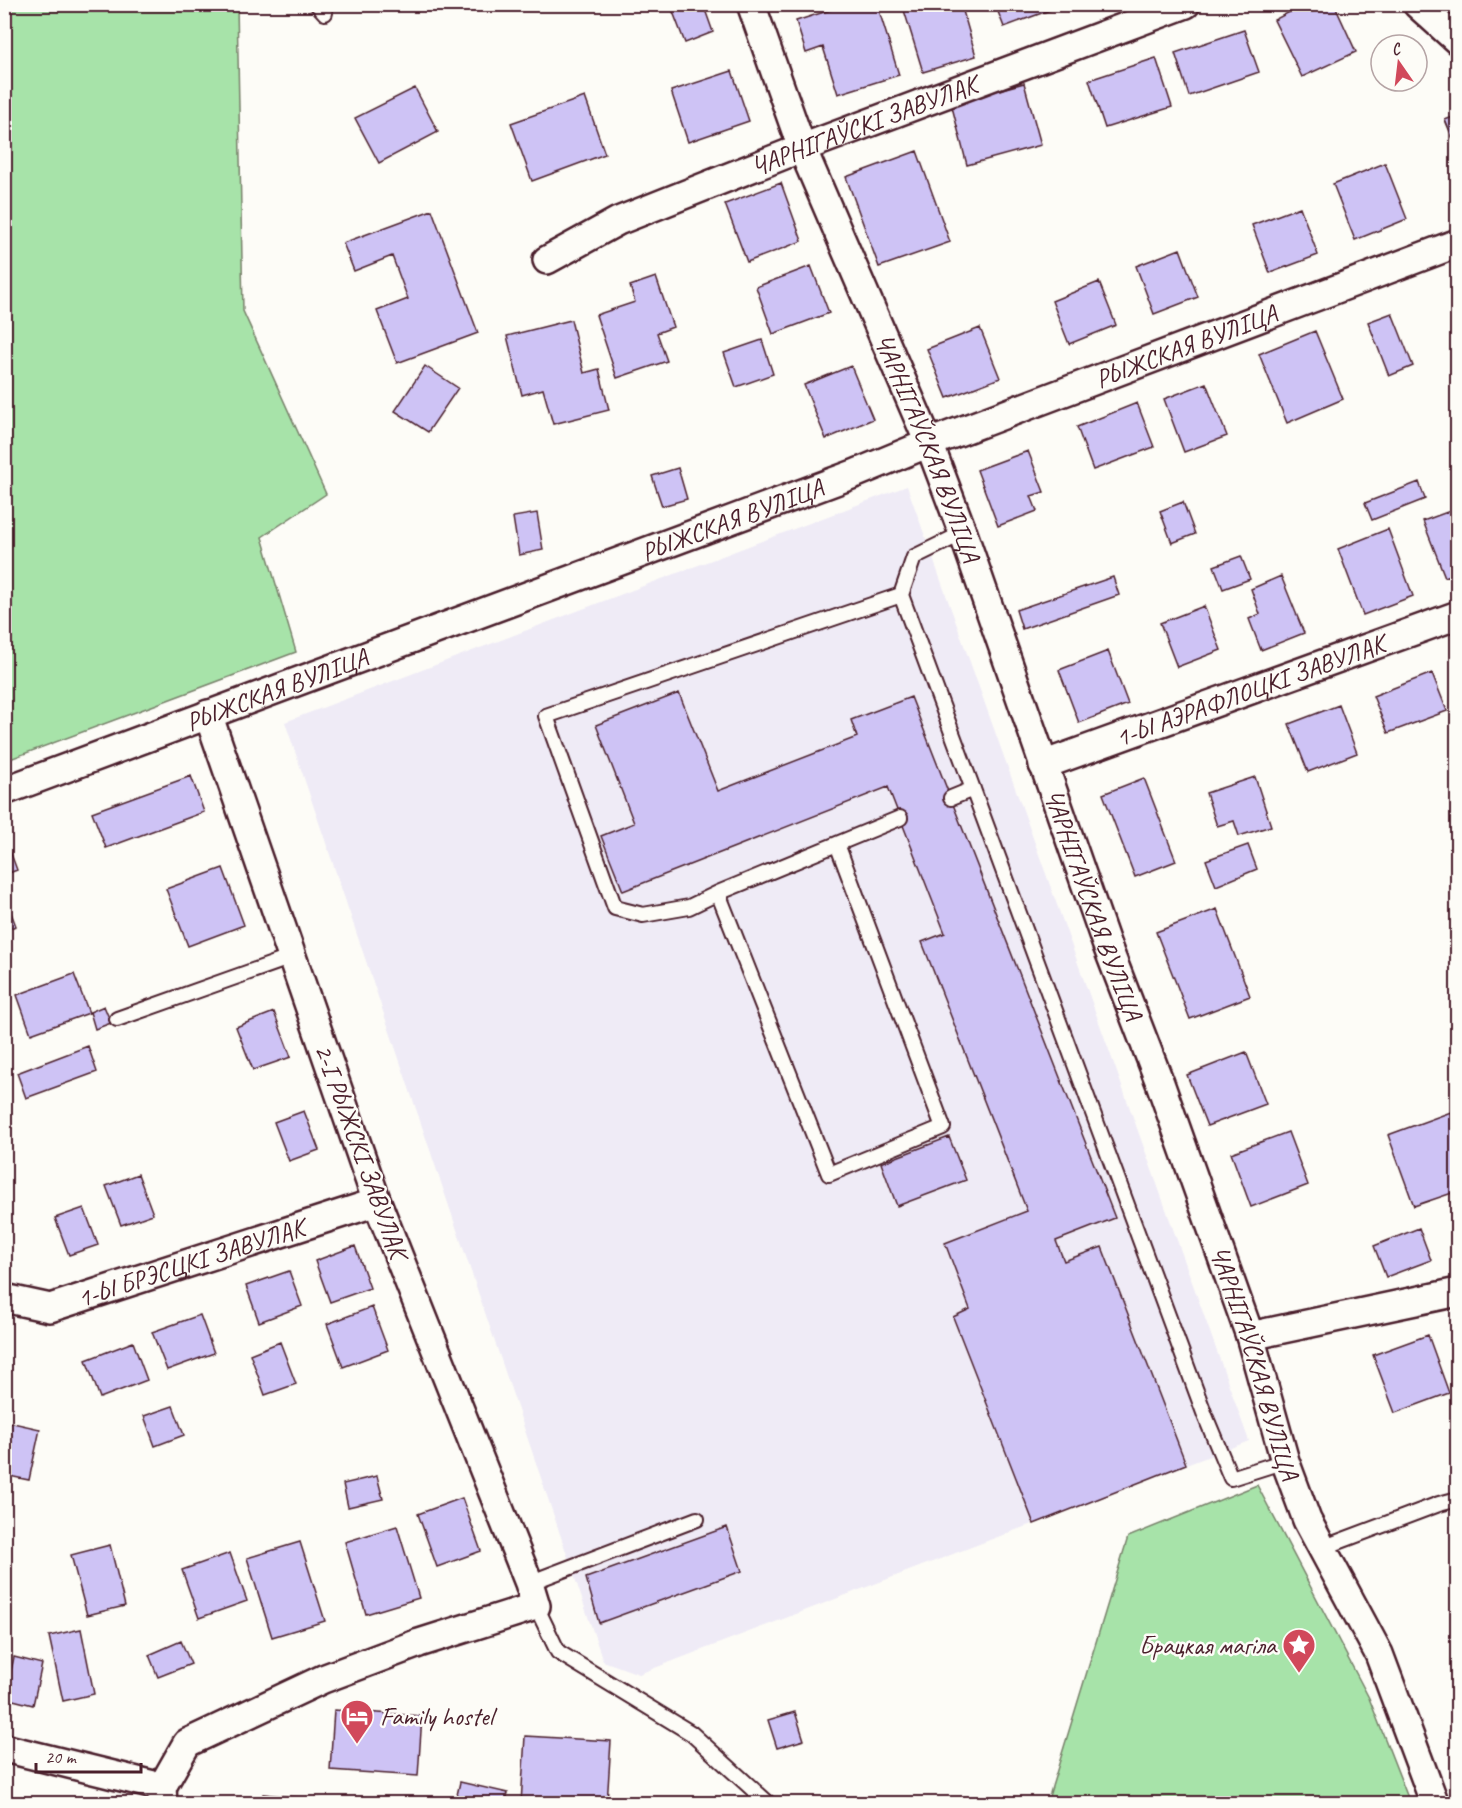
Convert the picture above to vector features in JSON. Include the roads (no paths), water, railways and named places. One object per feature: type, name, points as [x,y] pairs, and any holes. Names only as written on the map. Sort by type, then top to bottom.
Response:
[{"type":"street","name":"ЧАРНІГАЎСКАЯ ВУЛІЦА","points":[[751,4],[802,148],[929,443],[963,533],[1106,943],[1164,1094],[1250,1336],[1285,1461],[1307,1520],[1379,1654],[1436,1803]]},
{"type":"street","name":"ЧАРНІГАЎСКІ ЗАВУЛАК","points":[[547,260],[618,221],[802,148],[1186,4]]},
{"type":"street","points":[[1417,4],[1458,41]]},
{"type":"street","name":"РЫЖСКАЯ ВУЛІЦА","points":[[4,791],[843,478],[929,443],[1458,243]]},
{"type":"street","name":"1-Ы АЭРАФЛОЦКІ ЗАВУЛАК","points":[[1043,765],[1458,615]]},
{"type":"street","name":"2-І РЫЖСКІ ЗАВУЛАК","points":[[208,714],[376,1202],[532,1595]]},
{"type":"street","name":"1-Ы БРЭСЦКІ ЗАВУЛАК","points":[[4,1298],[50,1308],[376,1202]]},
{"type":"street","points":[[1250,1336],[1458,1292]]},
{"type":"street","points":[[4,1748],[162,1795],[187,1743],[323,1679],[419,1643],[532,1595]]},
{"type":"lane","points":[[963,533],[914,557],[901,594],[1206,1418],[1231,1478],[1285,1461]]},
{"type":"lane","points":[[900,818],[689,907],[643,915],[615,908],[546,716],[901,594]]},
{"type":"lane","points":[[951,798],[973,789]]},
{"type":"lane","points":[[718,893],[829,1174],[943,1127],[837,844]]},
{"type":"lane","points":[[117,1019],[292,957]]},
{"type":"lane","points":[[1322,1548],[1458,1499]]},
{"type":"lane","points":[[697,1519],[532,1595],[558,1652],[691,1733],[768,1803]]},
{"type":"place","name":"Брацкая магіла","points":[[1299,1674]]},
{"type":"place","name":"Family hostel","points":[[357,1745]]}]
